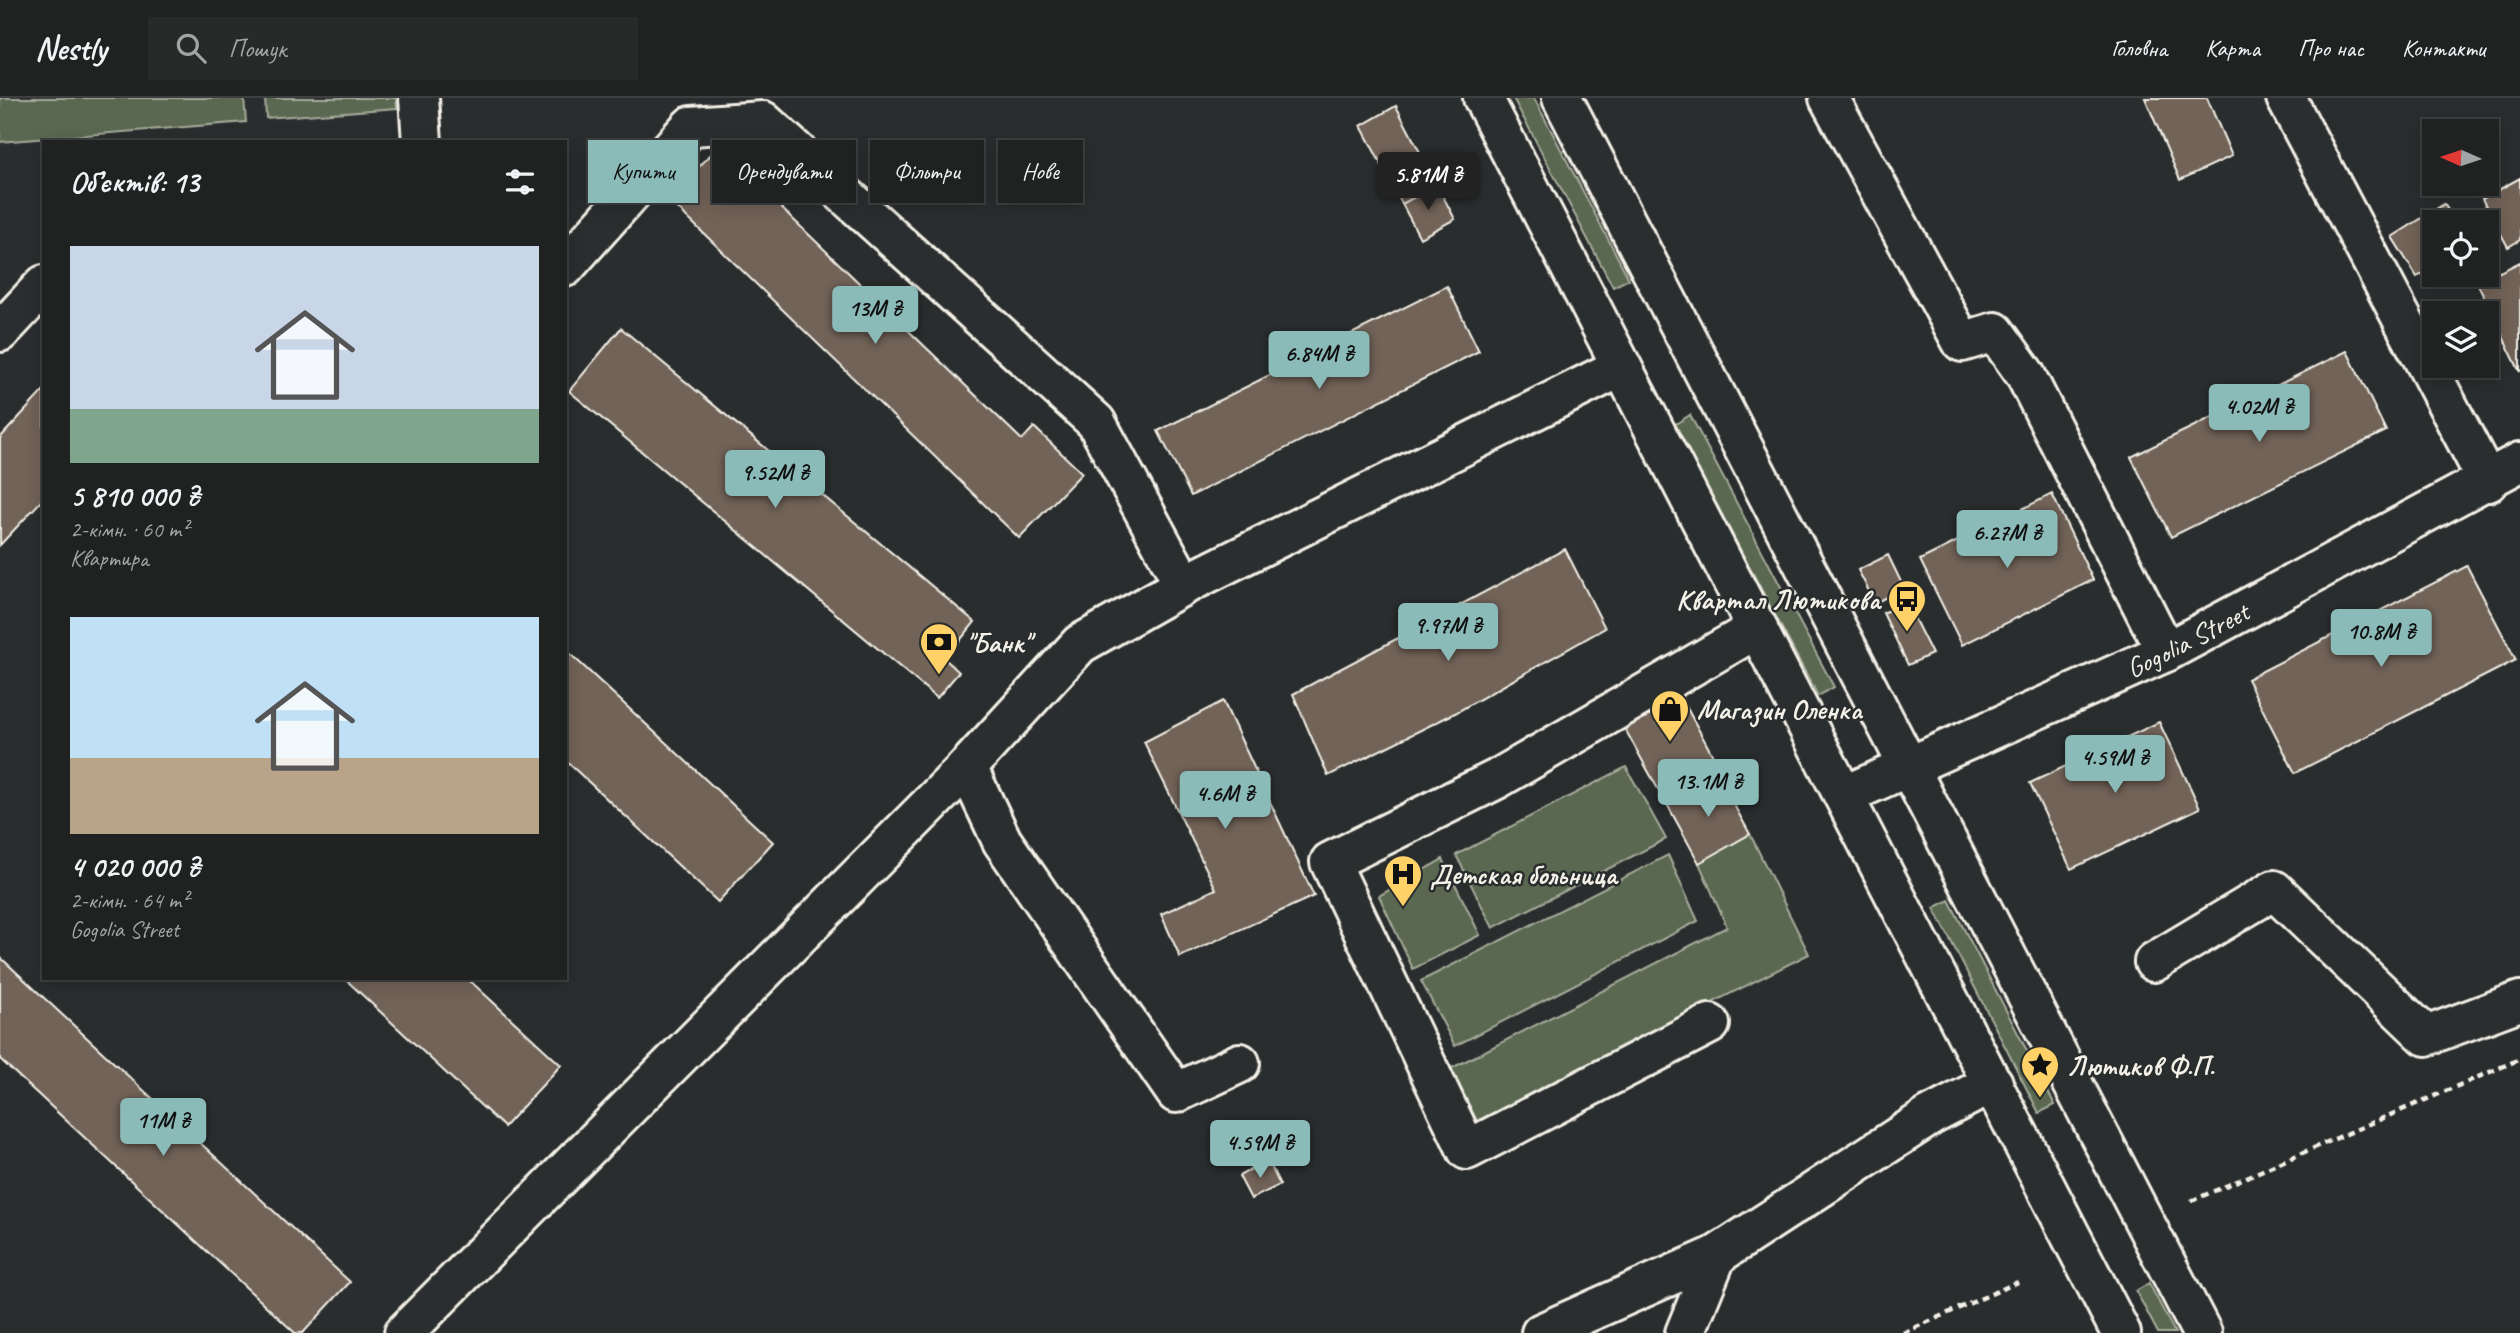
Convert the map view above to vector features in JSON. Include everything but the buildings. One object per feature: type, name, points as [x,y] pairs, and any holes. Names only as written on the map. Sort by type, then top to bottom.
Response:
[{"type":"street","points":[[419,98],[422,140]]},
{"type":"street","points":[[1483,98],[2122,1333]]},
{"type":"street","points":[[1562,98],[2202,1333]]},
{"type":"street","points":[[1829,98],[1962,342],[1995,332],[2025,374],[2166,652]]},
{"type":"street","points":[[2286,98],[2488,482]]},
{"type":"street","points":[[567,265],[691,126],[763,121],[1096,422],[1184,585]]},
{"type":"street","points":[[0,332],[42,287]]},
{"type":"street","points":[[404,1333],[967,767],[1080,644],[1184,585],[1621,367]]},
{"type":"street","name":"Gogolia Street","points":[[1845,795],[2166,652],[2488,482],[2520,462]]},
{"type":"street","points":[[1710,1024],[1467,1150],[1330,862],[1497,779],[1758,628]]},
{"type":"street","points":[[967,767],[1002,841],[1176,1093],[1240,1063]]},
{"type":"street","points":[[2154,962],[2274,890],[2426,1036],[2520,1000]]},
{"type":"street","points":[[1541,1333],[1717,1255],[1930,1116],[1993,1083]]},
{"type":"street","points":[[1685,1333],[1717,1255]]},
{"type":"path","points":[[2191,1200],[2520,1059]]},
{"type":"path","points":[[1903,1333],[2018,1282]]},
{"type":"green space","points":[[0,98],[244,98],[246,122],[0,142]]},
{"type":"green space","points":[[265,98],[396,98],[397,108],[266,118]]},
{"type":"green space","points":[[1513,98],[1534,98],[1629,279],[1613,287]]},
{"type":"green space","points":[[1690,415],[1834,687],[1818,696],[1674,425]]},
{"type":"green space","points":[[1626,767],[1666,839],[1493,928],[1456,855]]},
{"type":"green space","points":[[1750,834],[1809,954],[1477,1121],[1450,1069],[1727,927],[1699,863]]},
{"type":"green space","points":[[1668,855],[1698,921],[1455,1046],[1421,981]]},
{"type":"green space","points":[[1443,859],[1480,935],[1413,969],[1379,896]]},
{"type":"green space","points":[[1949,900],[2055,1105],[2039,1113],[1934,908]]},
{"type":"green space","points":[[2149,1283],[2175,1333],[2158,1333],[2136,1291]]},
{"type":"place","name":"Квартал Лютикова","points":[[1907,633]]},
{"type":"place","name":"\"Банк\"","points":[[939,676]]},
{"type":"place","name":"Магазин Оленка","points":[[1670,743]]},
{"type":"place","name":"Детская больница","points":[[1403,908]]},
{"type":"place","name":"Лютиков Ф.П.","points":[[2040,1099]]}]
